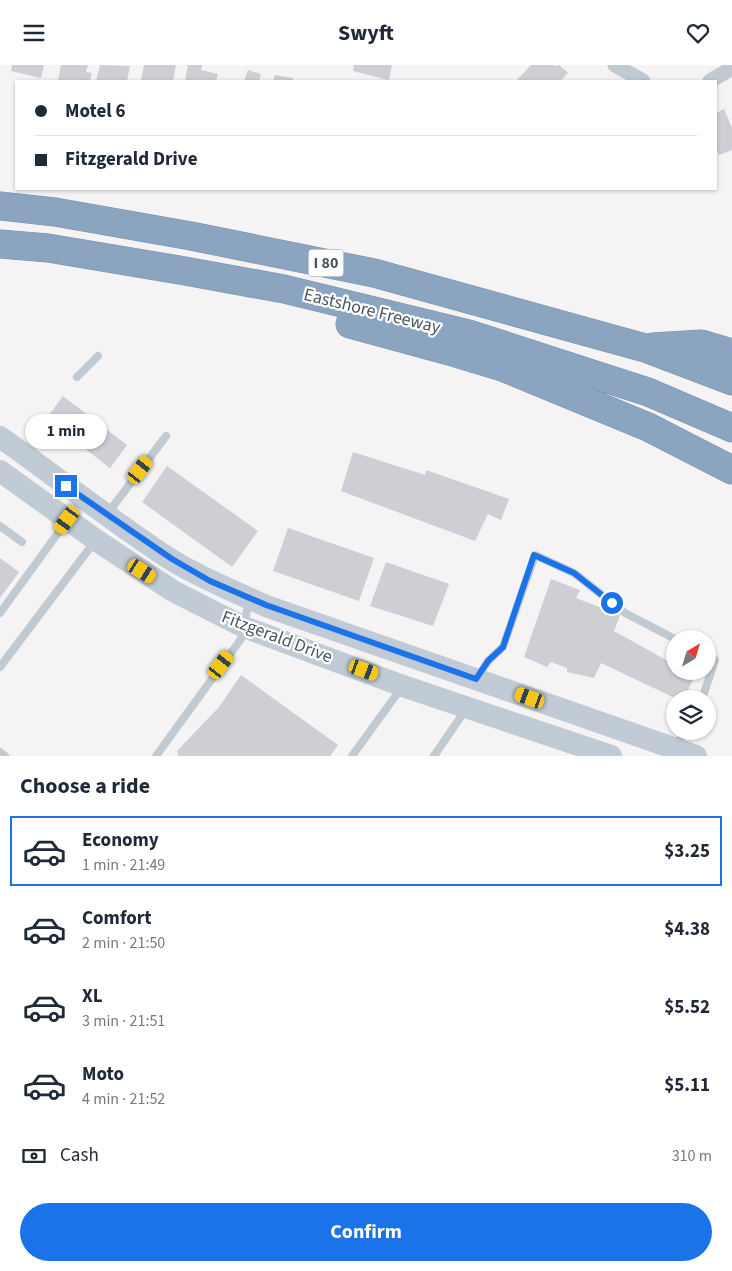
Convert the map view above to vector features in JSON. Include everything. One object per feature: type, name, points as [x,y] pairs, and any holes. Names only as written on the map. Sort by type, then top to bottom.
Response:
[{"type":"highway","name":"Eastshore Freeway","points":[[0,206],[55,212],[191,236],[374,273],[645,348],[732,381]]},
{"type":"highway","name":"Eastshore Freeway","points":[[0,244],[68,251],[284,289],[469,334],[648,392],[732,428]]},
{"type":"highway","points":[[284,289],[311,314],[505,368],[648,427],[732,470]]},
{"type":"highway","points":[[645,348],[701,344],[732,353]]},
{"type":"main road","name":"Fitzgerald Drive","points":[[0,437],[107,515],[172,559],[210,581],[266,605],[696,756]]},
{"type":"main road","name":"Fitzgerald Drive","points":[[0,471],[67,520],[173,591],[244,627],[467,708],[611,756]]},
{"type":"street","points":[[615,65],[641,80]]},
{"type":"street","points":[[712,80],[732,69]]},
{"type":"lane","points":[[77,377],[98,356]]},
{"type":"lane","points":[[107,515],[166,436]]},
{"type":"lane","points":[[0,613],[67,520]]},
{"type":"lane","points":[[0,526],[22,542]]},
{"type":"lane","points":[[0,667],[96,540]]},
{"type":"lane","points":[[476,679],[488,661],[503,647],[534,555],[574,573],[625,613],[666,634]]},
{"type":"lane","points":[[156,756],[240,639],[250,598]]},
{"type":"lane","points":[[352,756],[403,685]]},
{"type":"lane","points":[[434,756],[467,708]]},
{"type":"lane","points":[[0,752],[5,756]]},
{"type":"building","points":[[12,65],[44,65],[41,78],[11,71]]},
{"type":"building","points":[[61,65],[88,65],[86,72],[92,73],[90,80],[58,80]]},
{"type":"building","points":[[100,65],[130,66],[127,80],[96,80]]},
{"type":"building","points":[[144,65],[176,65],[173,80],[141,80]]},
{"type":"building","points":[[188,65],[202,65],[201,70],[218,74],[216,80],[185,80]]},
{"type":"building","points":[[354,65],[392,65],[389,80],[353,71]]},
{"type":"building","points":[[531,65],[559,65],[568,73],[561,80],[517,80]]},
{"type":"building","points":[[248,70],[261,74],[259,80],[244,80]]},
{"type":"building","points":[[275,75],[293,78],[293,80],[273,80]]},
{"type":"building","points":[[724,109],[732,128],[732,150],[719,155],[717,151],[717,112]]},
{"type":"building","points":[[63,396],[127,445],[110,468],[46,419]]},
{"type":"building","points":[[353,452],[425,475],[426,470],[509,499],[501,520],[488,514],[475,541],[341,491]]},
{"type":"building","points":[[167,466],[258,531],[232,567],[142,502]]},
{"type":"building","points":[[288,528],[374,558],[359,601],[273,571]]},
{"type":"building","points":[[0,558],[19,572],[0,598]]},
{"type":"building","points":[[386,562],[449,584],[433,626],[370,606]]},
{"type":"building","points":[[551,579],[580,590],[576,598],[620,615],[614,631],[666,660],[666,680],[693,680],[688,690],[666,690],[666,694],[601,663],[594,678],[567,672],[567,668],[551,662],[547,667],[524,657]]},
{"type":"building","points":[[241,675],[338,745],[330,756],[179,756],[177,751],[219,707]]},
{"type":"route","points":[[66,486],[172,559],[210,581],[266,605],[476,679],[488,661],[503,647],[534,555],[574,573],[612,603]]}]
